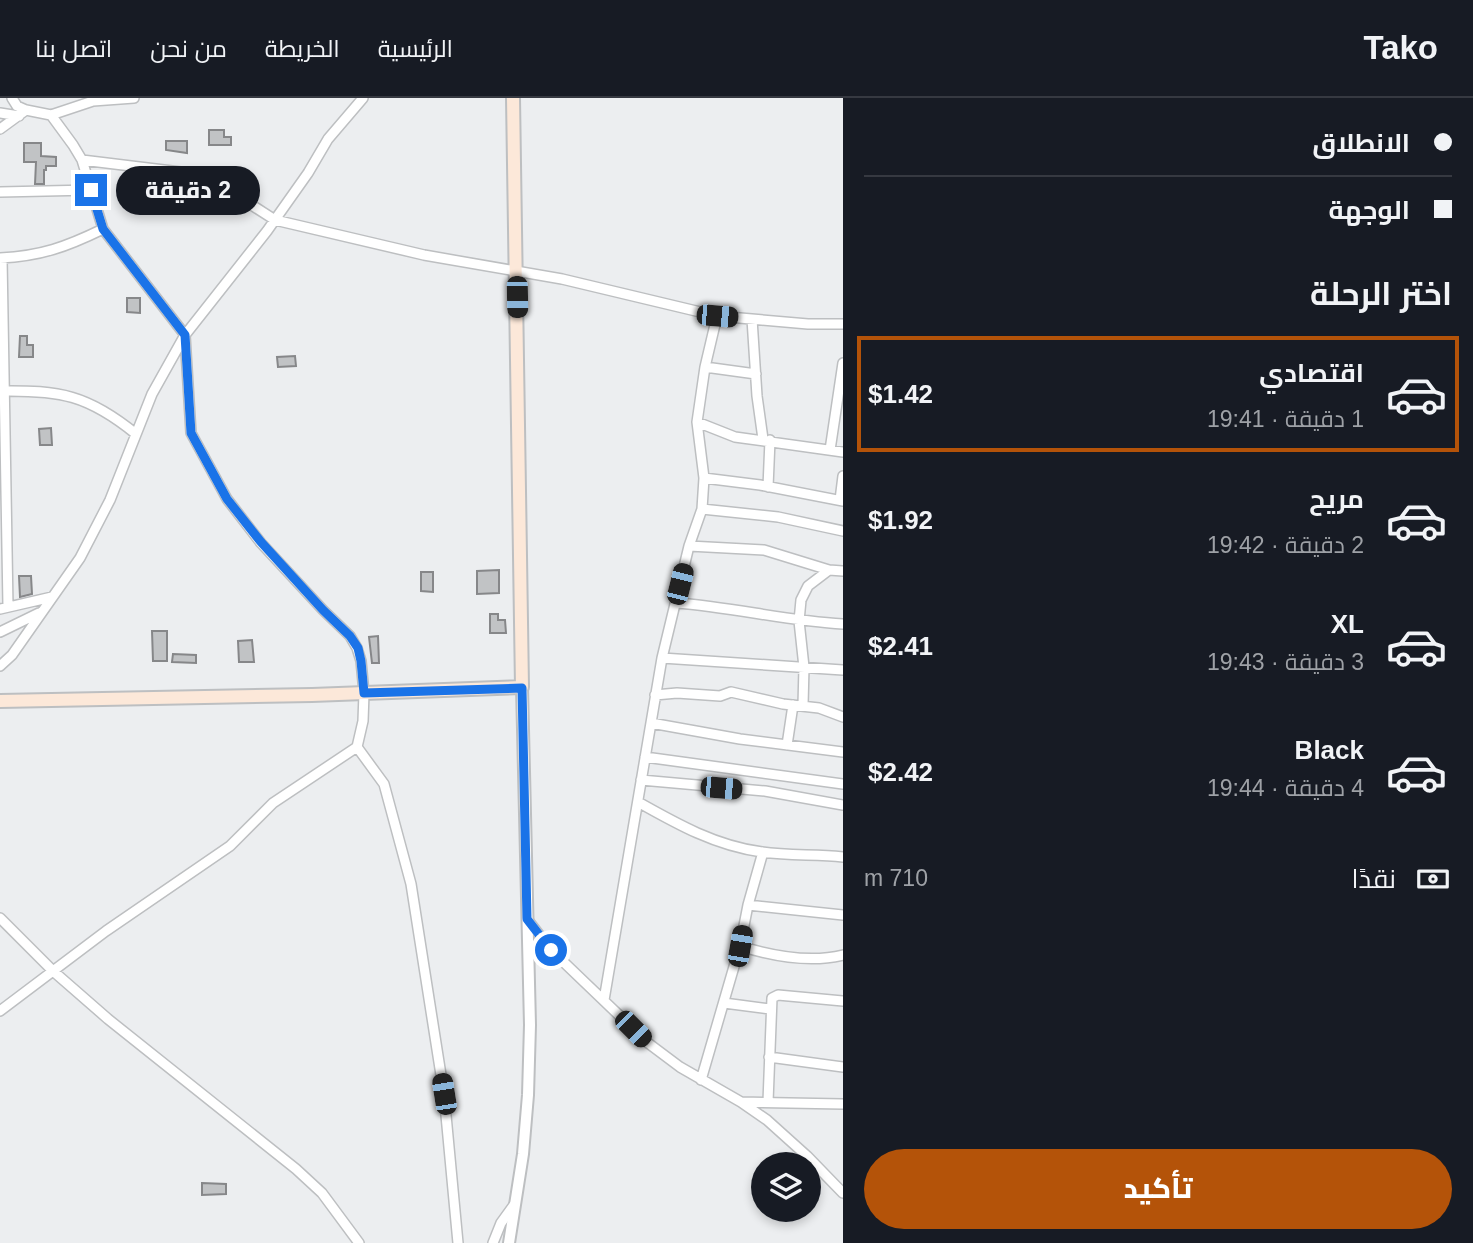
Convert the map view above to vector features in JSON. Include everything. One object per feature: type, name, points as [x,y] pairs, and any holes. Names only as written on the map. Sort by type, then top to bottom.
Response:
[{"type":"main road","points":[[0,701],[522,688],[513,98]]},
{"type":"street","points":[[12,98],[23,113]]},
{"type":"street","points":[[0,113],[51,115],[93,101],[134,98]]},
{"type":"street","points":[[0,666],[12,655],[86,547],[110,500],[152,394],[185,335],[275,220],[328,139],[363,98]]},
{"type":"street","points":[[0,129],[23,113]]},
{"type":"street","points":[[0,1011],[106,931],[230,846],[273,803],[357,747],[363,721],[364,693],[358,648],[350,636],[261,542],[227,499],[191,433],[185,335],[103,229],[82,160],[51,115]]},
{"type":"street","points":[[82,160],[205,175],[275,220],[424,255],[574,281],[717,316],[808,324],[843,324]]},
{"type":"street","points":[[0,192],[91,190]]},
{"type":"street","points":[[52,597],[4,608],[1,258],[38,255],[77,242],[103,229]]},
{"type":"street","points":[[604,1000],[662,658],[689,546],[702,509],[704,478],[697,422],[705,367],[717,316]]},
{"type":"street","points":[[752,319],[756,374],[767,440],[768,487]]},
{"type":"street","points":[[830,450],[834,416],[841,398],[843,363]]},
{"type":"street","points":[[705,367],[756,374]]},
{"type":"street","points":[[1,391],[55,392],[81,400],[115,417],[136,434]]},
{"type":"street","points":[[697,422],[729,435],[843,452]]},
{"type":"street","points":[[704,478],[841,500],[843,476]]},
{"type":"street","points":[[702,509],[778,517],[843,531]]},
{"type":"street","points":[[689,546],[764,550],[829,570],[843,571]]},
{"type":"street","points":[[803,705],[804,667],[799,621],[803,593],[815,579],[829,570]]},
{"type":"street","points":[[676,603],[727,607],[799,621],[843,624]]},
{"type":"street","points":[[0,632],[43,611]]},
{"type":"street","points":[[662,658],[843,670]]},
{"type":"street","points":[[509,1243],[523,1154],[530,1025],[522,688]]},
{"type":"street","points":[[656,695],[720,696],[731,692],[803,705],[843,717]]},
{"type":"street","points":[[787,745],[793,705]]},
{"type":"street","points":[[650,723],[843,752]]},
{"type":"street","points":[[357,747],[384,784],[411,884],[444,1094],[458,1243]]},
{"type":"street","points":[[645,757],[843,784]]},
{"type":"street","points":[[641,780],[765,791],[843,805]]},
{"type":"street","points":[[638,802],[694,832],[733,846],[763,852],[843,857]]},
{"type":"street","points":[[701,1080],[740,946],[763,852]]},
{"type":"street","points":[[748,905],[843,915]]},
{"type":"street","points":[[0,918],[52,971],[108,1019],[296,1169],[322,1193],[359,1243]]},
{"type":"street","points":[[527,919],[551,950],[648,1043],[701,1080],[767,1120],[843,1193]]},
{"type":"street","points":[[740,946],[789,957],[825,958],[843,955]]},
{"type":"street","points":[[768,1102],[772,998],[778,995],[843,1001]]},
{"type":"street","points":[[724,1003],[770,1009]]},
{"type":"street","points":[[769,1057],[843,1067]]},
{"type":"street","points":[[741,1102],[843,1104]]},
{"type":"street","points":[[493,1243],[501,1223],[515,1205]]},
{"type":"building","points":[[209,130],[224,130],[224,137],[231,137],[231,145],[209,145]]},
{"type":"building","points":[[166,141],[187,141],[187,153],[166,150]]},
{"type":"building","points":[[24,143],[41,143],[41,156],[56,157],[56,166],[46,166],[44,170],[44,184],[35,184],[36,162],[24,162]]},
{"type":"building","points":[[127,298],[140,298],[140,313],[127,312]]},
{"type":"building","points":[[20,336],[27,336],[27,345],[33,345],[33,357],[19,357]]},
{"type":"building","points":[[295,356],[296,366],[278,367],[277,357]]},
{"type":"building","points":[[51,428],[52,445],[40,445],[39,429]]},
{"type":"building","points":[[499,570],[499,593],[477,594],[477,571]]},
{"type":"building","points":[[421,572],[433,572],[433,592],[421,591]]},
{"type":"building","points":[[19,576],[31,576],[32,594],[20,597]]},
{"type":"building","points":[[490,614],[498,614],[498,620],[505,620],[506,633],[490,633]]},
{"type":"building","points":[[152,631],[167,631],[167,661],[153,661]]},
{"type":"building","points":[[378,636],[379,663],[372,663],[369,637]]},
{"type":"building","points":[[252,640],[254,662],[239,662],[238,641]]},
{"type":"building","points":[[173,654],[196,655],[196,663],[172,662]]},
{"type":"building","points":[[202,1183],[226,1184],[226,1194],[202,1195]]},
{"type":"route","points":[[91,190],[103,229],[185,335],[191,433],[227,499],[261,542],[350,636],[358,648],[364,693],[522,688],[527,919],[551,950]]}]
